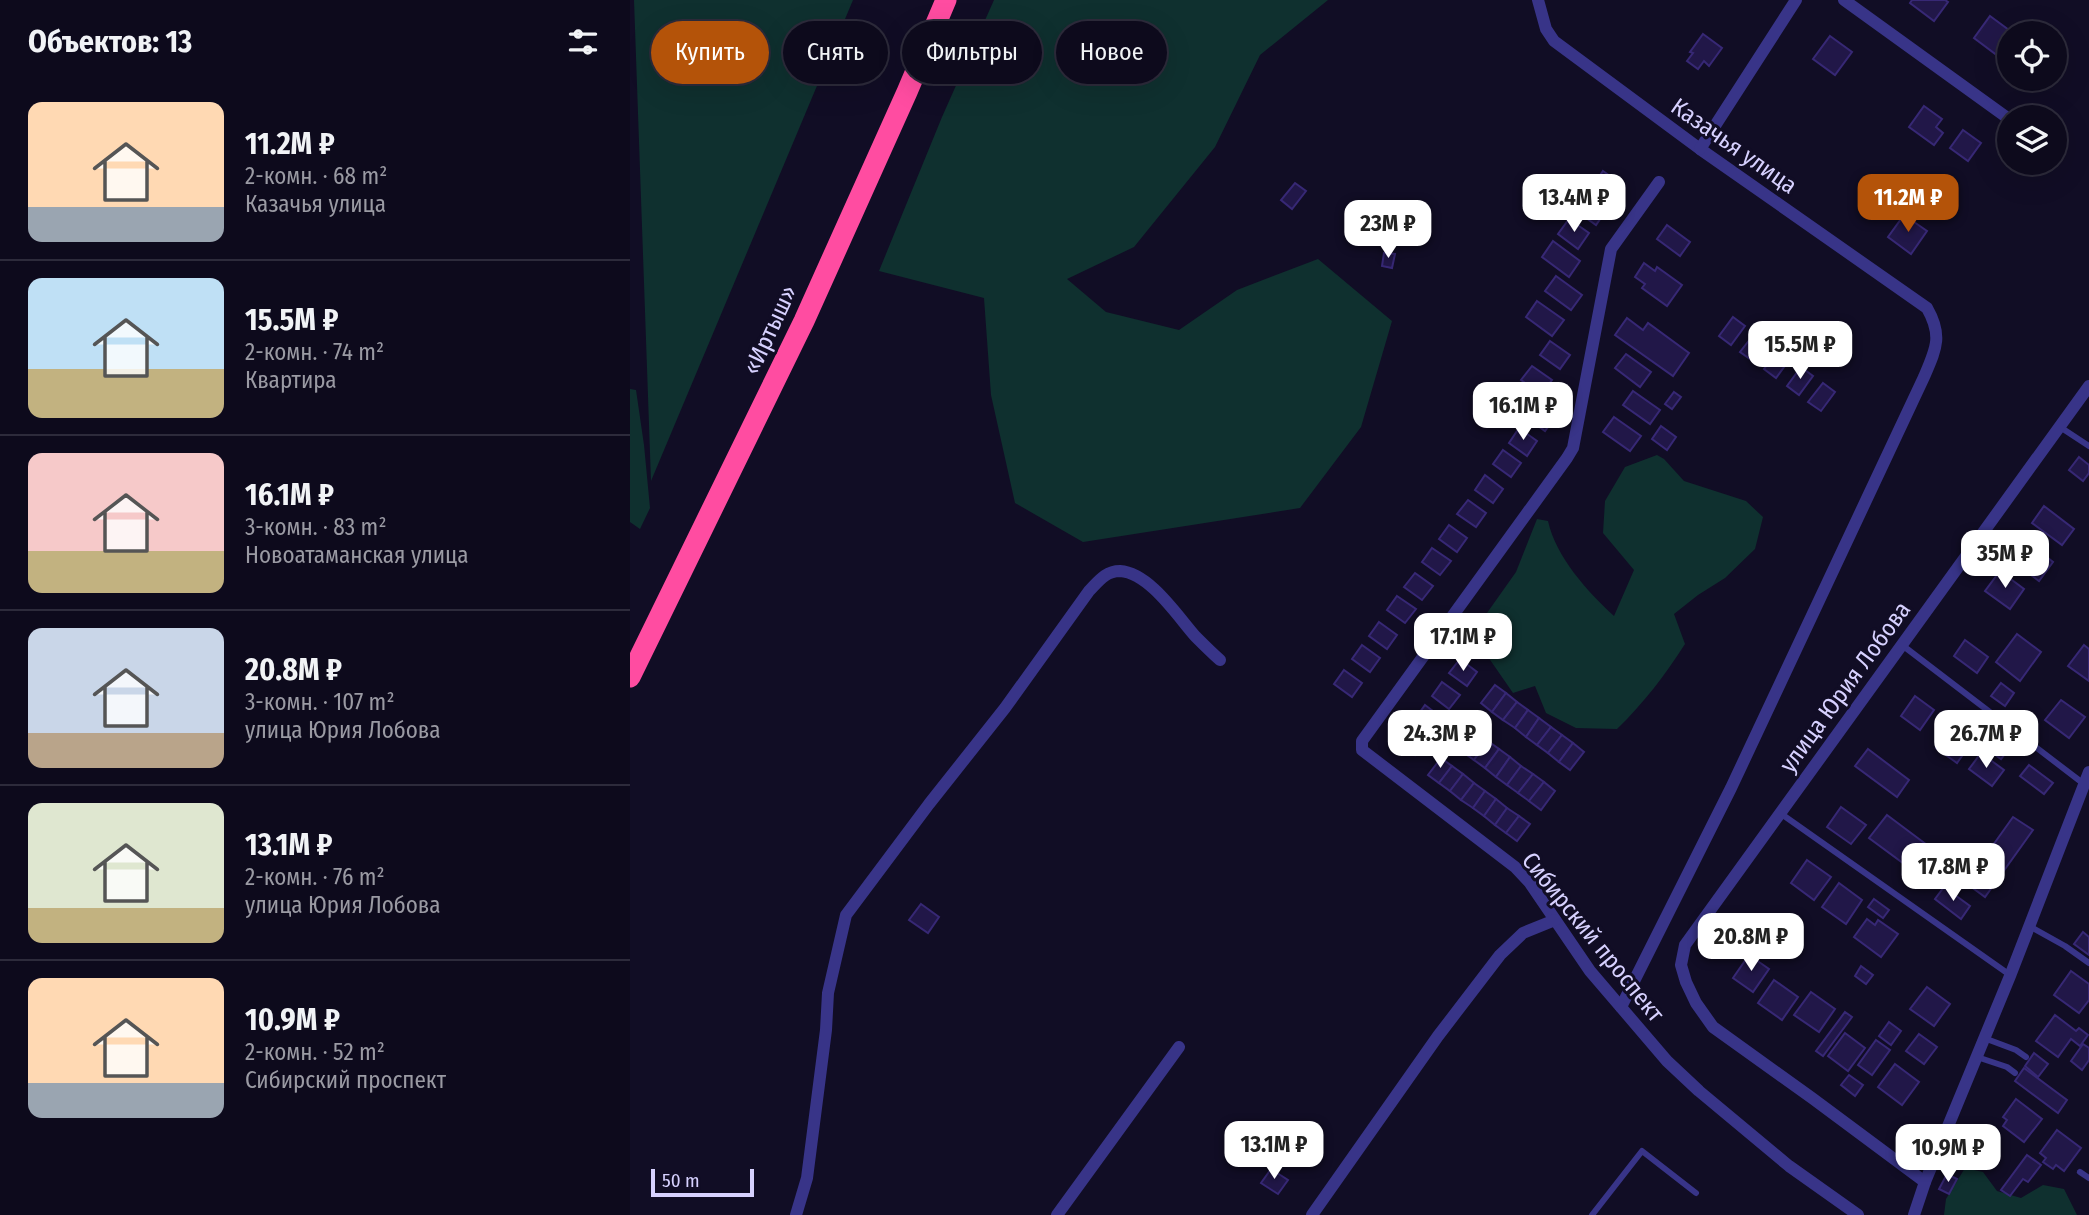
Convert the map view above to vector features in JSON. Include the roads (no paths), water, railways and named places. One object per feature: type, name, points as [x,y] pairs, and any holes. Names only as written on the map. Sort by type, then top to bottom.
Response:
[{"type":"highway","name":"«Иртыш»","points":[[630,677],[804,321],[946,0]]},
{"type":"street","name":"Казачья улица","points":[[1538,0],[1546,29],[1554,41],[1700,149],[1927,308],[1935,322],[1938,337],[1929,365],[1731,788],[1621,1007]]},
{"type":"street","points":[[1700,149],[1796,0]]},
{"type":"street","points":[[1844,0],[1997,110]]},
{"type":"street","name":"Сибирский проспект","points":[[1659,182],[1611,249],[1573,448],[1362,741],[1362,750],[1515,867],[1530,883],[1590,971],[1667,1061],[1798,1174],[1858,1215]]},
{"type":"street","name":"улица Юрия Лобова","points":[[1926,1182],[1713,1027],[1696,1003],[1686,982],[1681,965],[1685,944],[2089,386]]},
{"type":"street","points":[[796,1215],[807,1178],[826,1030],[828,993],[846,915],[1004,708],[1089,591],[1105,575],[1120,571],[1141,578],[1220,660]]},
{"type":"street","points":[[1914,1215],[2086,778]]},
{"type":"street","points":[[1312,1215],[1438,1036],[1500,955],[1523,933],[1556,920]]},
{"type":"street","points":[[1056,1215],[1180,1047]]},
{"type":"lane","points":[[2060,426],[2089,446]]},
{"type":"lane","points":[[1902,645],[2086,778]]},
{"type":"lane","points":[[1780,813],[2010,976]]},
{"type":"lane","points":[[2029,926],[2089,962]]},
{"type":"lane","points":[[1984,1038],[2016,1050],[2026,1057]]},
{"type":"lane","points":[[1977,1057],[2007,1067],[2015,1073]]},
{"type":"lane","points":[[1592,1215],[1642,1151],[1696,1193]]},
{"type":"lane","points":[[2080,1172],[2089,1178]]}]
